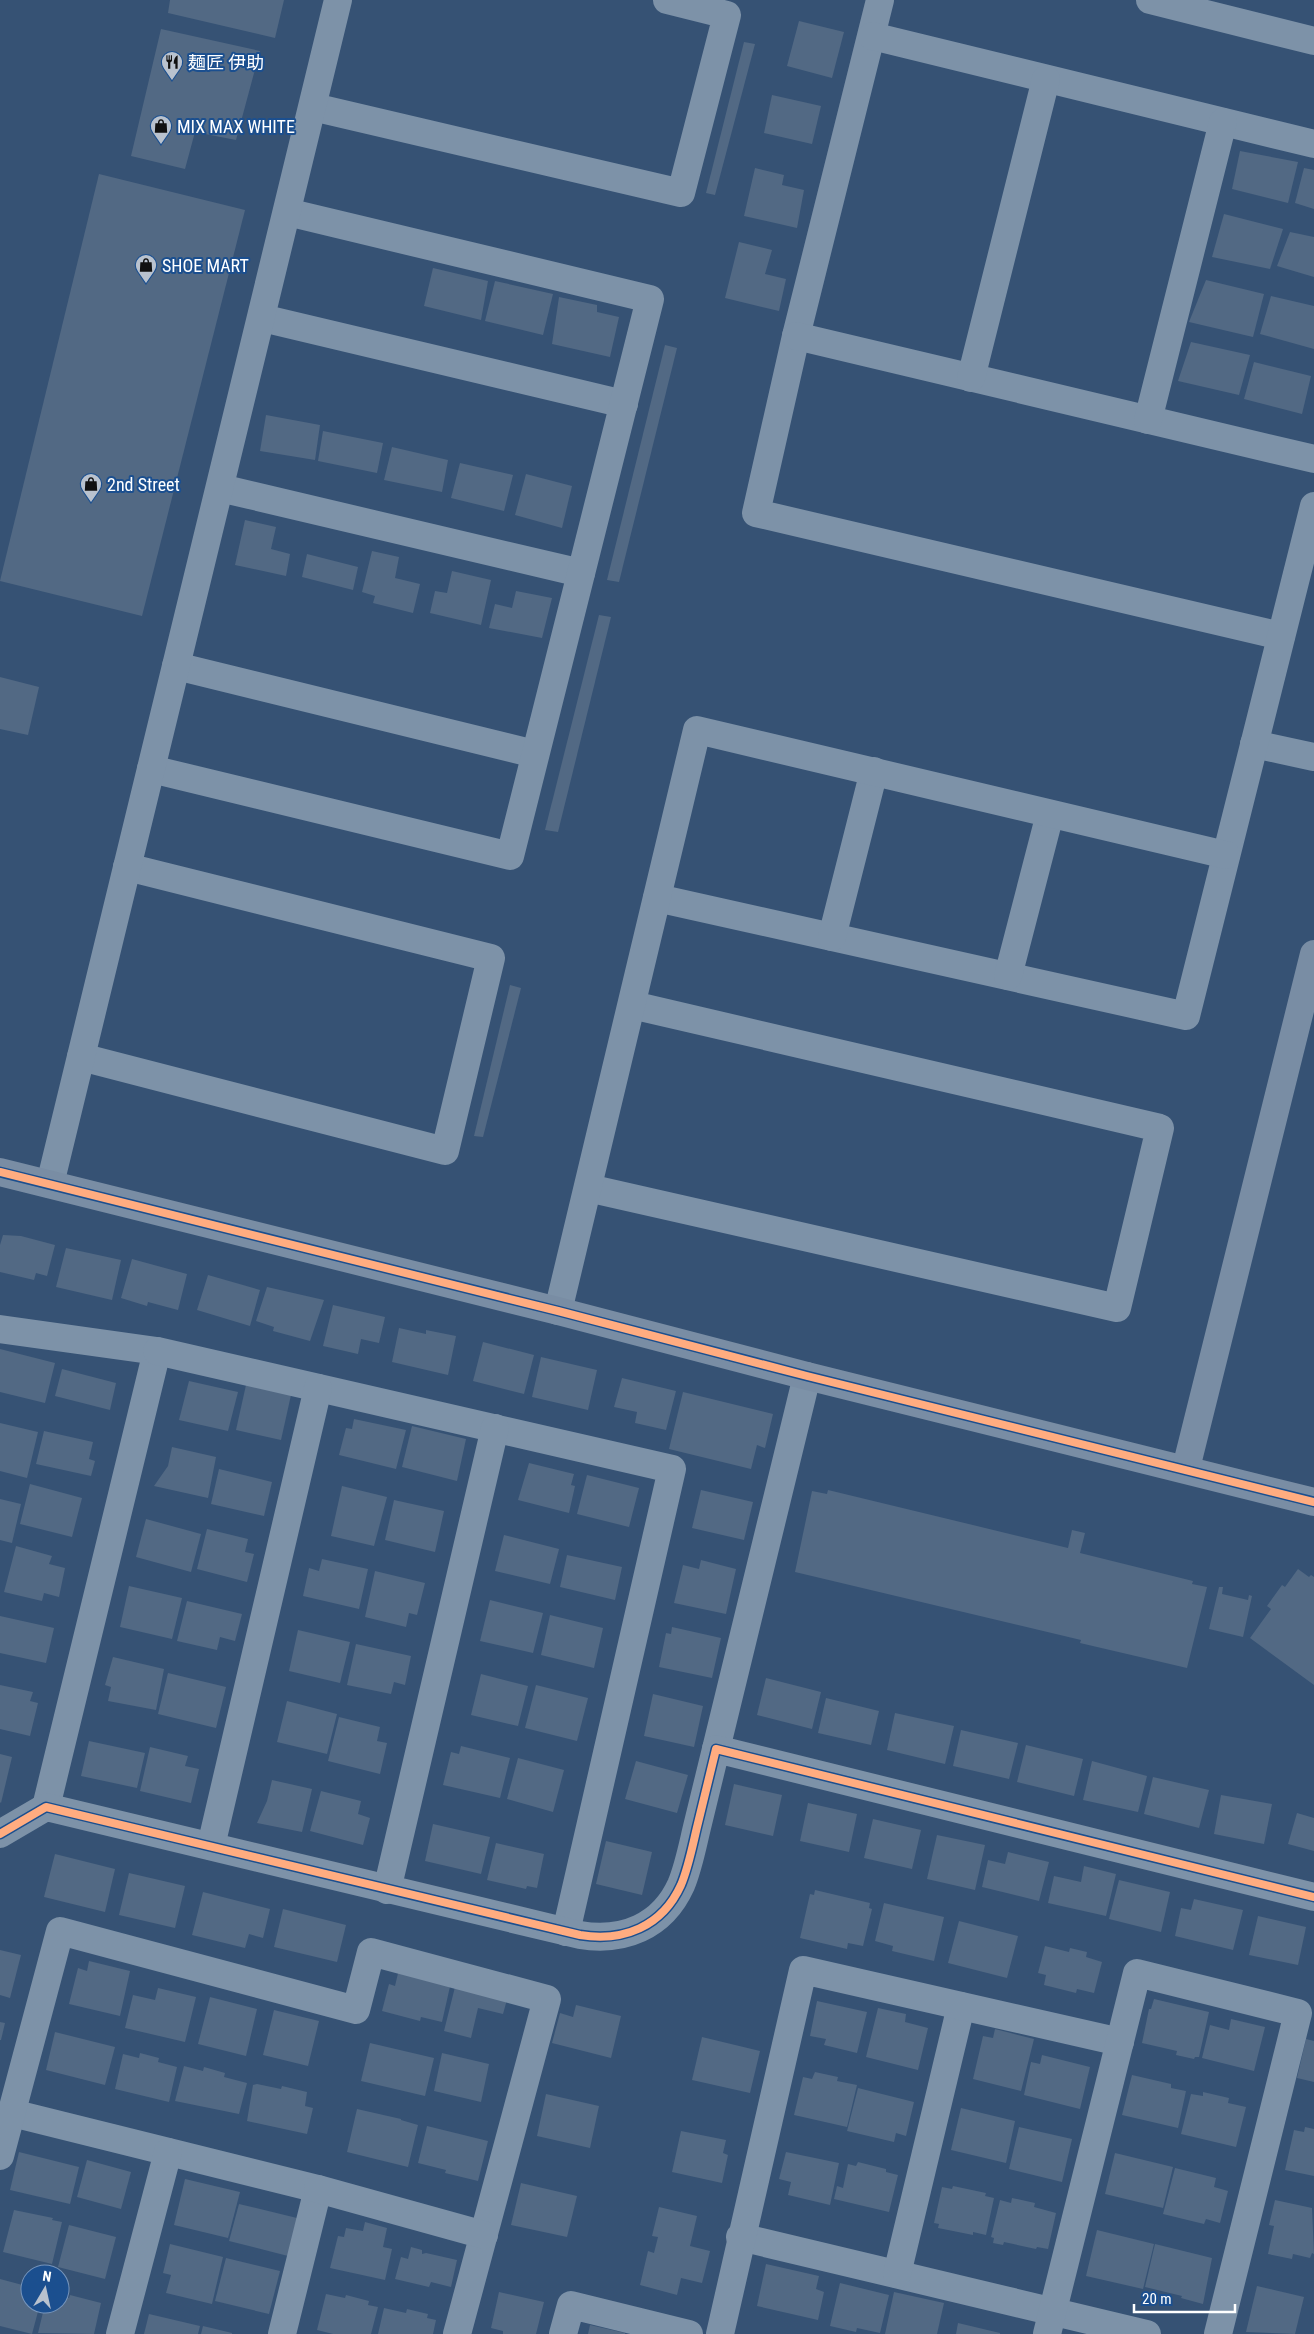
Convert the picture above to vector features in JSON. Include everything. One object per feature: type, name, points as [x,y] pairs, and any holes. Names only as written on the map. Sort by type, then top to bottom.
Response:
[{"type":"street","points":[[50,1184],[338,0]]},
{"type":"street","points":[[313,107],[681,193],[727,15],[667,0]]},
{"type":"street","points":[[880,0],[796,336],[756,512],[1281,636]]},
{"type":"street","points":[[1158,1],[1314,41]]},
{"type":"street","points":[[872,36],[1314,144]]},
{"type":"street","points":[[971,378],[1046,79]]},
{"type":"street","points":[[1148,420],[1223,122]]},
{"type":"street","points":[[151,769],[510,856],[650,300],[287,212]]},
{"type":"street","points":[[262,318],[624,404]]},
{"type":"street","points":[[796,336],[1314,459]]},
{"type":"street","points":[[220,488],[581,573]]},
{"type":"street","points":[[657,898],[1186,1016],[1314,506]]},
{"type":"street","points":[[176,666],[535,754]]},
{"type":"street","points":[[558,1311],[697,730],[1226,855]]},
{"type":"street","points":[[1254,744],[1314,757]]},
{"type":"street","points":[[832,937],[874,771]]},
{"type":"street","points":[[1008,976],[1050,814]]},
{"type":"street","points":[[81,1057],[445,1151],[491,958],[128,866]]},
{"type":"street","points":[[1186,1468],[1314,954]]},
{"type":"street","points":[[588,1188],[1116,1308],[1160,1128],[632,1005]]},
{"type":"street","points":[[0,1172],[558,1311],[808,1376],[1186,1468],[1314,1502]]},
{"type":"street","points":[[0,1330],[157,1351],[672,1469],[566,1932]]},
{"type":"street","points":[[46,1807],[157,1351]]},
{"type":"street","points":[[0,1834],[46,1807],[566,1932],[599,1938],[622,1936],[644,1927],[667,1907],[680,1886],[686,1868],[808,1376]]},
{"type":"street","points":[[211,1846],[318,1388]]},
{"type":"street","points":[[387,1890],[495,1428]]},
{"type":"street","points":[[716,1749],[1314,1897]]},
{"type":"street","points":[[0,2156],[60,1931],[356,2010],[371,1952],[547,1999],[457,2334]]},
{"type":"street","points":[[720,2334],[740,2237],[803,1970],[1120,2042]]},
{"type":"street","points":[[1050,2322],[1137,1973],[1298,2013],[1218,2334]]},
{"type":"street","points":[[897,2274],[961,2006]]},
{"type":"street","points":[[12,2113],[318,2189],[484,2235]]},
{"type":"street","points":[[120,2334],[168,2152]]},
{"type":"street","points":[[282,2334],[318,2189]]},
{"type":"street","points":[[740,2237],[897,2274],[1050,2322],[1147,2334]]},
{"type":"street","points":[[563,2334],[571,2305],[689,2334]]},
{"type":"building","points":[[170,0],[284,0],[275,38],[168,13]]},
{"type":"building","points":[[799,21],[844,32],[832,78],[787,66]]},
{"type":"building","points":[[161,29],[260,51],[236,140],[195,132],[185,169],[131,156]]},
{"type":"building","points":[[744,42],[755,44],[715,195],[706,193]]},
{"type":"building","points":[[772,95],[821,106],[812,144],[764,133]]},
{"type":"building","points":[[1240,151],[1298,162],[1288,203],[1232,189]]},
{"type":"building","points":[[755,168],[784,175],[782,185],[804,190],[797,228],[744,216]]},
{"type":"building","points":[[1304,168],[1314,170],[1314,209],[1295,203]]},
{"type":"building","points":[[99,174],[245,210],[142,616],[0,581]]},
{"type":"building","points":[[1224,214],[1283,229],[1270,269],[1212,257]]},
{"type":"building","points":[[1290,232],[1314,237],[1314,277],[1277,266]]},
{"type":"building","points":[[739,242],[772,250],[765,274],[786,279],[779,311],[725,298]]},
{"type":"building","points":[[433,268],[488,281],[481,320],[424,306]]},
{"type":"building","points":[[1206,280],[1264,294],[1253,337],[1189,322]]},
{"type":"building","points":[[495,281],[553,294],[543,335],[485,321]]},
{"type":"building","points":[[1271,296],[1314,306],[1314,349],[1260,334]]},
{"type":"building","points":[[559,297],[597,305],[597,312],[619,317],[610,357],[552,344]]},
{"type":"building","points":[[1191,342],[1250,355],[1239,395],[1178,381]]},
{"type":"building","points":[[665,345],[677,348],[619,582],[607,580]]},
{"type":"building","points":[[1254,362],[1311,376],[1302,414],[1244,399]]},
{"type":"building","points":[[266,415],[320,425],[315,460],[260,451]]},
{"type":"building","points":[[323,431],[383,443],[377,473],[318,461]]},
{"type":"building","points":[[392,447],[448,460],[442,492],[384,480]]},
{"type":"building","points":[[460,463],[513,475],[504,511],[451,498]]},
{"type":"building","points":[[526,474],[572,486],[562,528],[515,515]]},
{"type":"building","points":[[245,520],[276,527],[271,549],[290,554],[286,576],[235,565]]},
{"type":"building","points":[[372,551],[399,557],[395,578],[420,584],[413,613],[373,603],[375,596],[362,592]]},
{"type":"building","points":[[307,554],[358,567],[353,590],[302,577]]},
{"type":"building","points":[[452,571],[491,580],[481,625],[430,613],[435,591],[447,593]]},
{"type":"building","points":[[516,591],[552,598],[542,638],[489,628],[495,604],[512,608]]},
{"type":"building","points":[[599,615],[611,617],[558,832],[545,830]]},
{"type":"building","points":[[0,677],[39,687],[28,735],[0,729]]},
{"type":"building","points":[[510,985],[521,988],[483,1137],[474,1136]]},
{"type":"building","points":[[3,1235],[21,1236],[55,1245],[47,1276],[36,1273],[34,1280],[0,1272],[0,1245]]},
{"type":"building","points":[[66,1248],[121,1260],[112,1300],[56,1287]]},
{"type":"building","points":[[132,1259],[187,1274],[178,1310],[148,1302],[147,1306],[121,1298]]},
{"type":"building","points":[[208,1275],[260,1290],[250,1326],[197,1310]]},
{"type":"building","points":[[267,1287],[324,1300],[310,1341],[273,1331],[274,1327],[256,1321]]},
{"type":"building","points":[[333,1305],[385,1317],[379,1343],[361,1339],[358,1354],[323,1346]]},
{"type":"building","points":[[399,1328],[426,1334],[426,1330],[456,1336],[448,1375],[392,1362]]},
{"type":"building","points":[[483,1342],[534,1355],[524,1394],[473,1381]]},
{"type":"building","points":[[0,1349],[55,1363],[45,1403],[0,1392]]},
{"type":"building","points":[[541,1357],[597,1370],[588,1410],[532,1397]]},
{"type":"building","points":[[62,1369],[116,1383],[110,1410],[55,1396]]},
{"type":"building","points":[[622,1378],[676,1391],[666,1430],[635,1423],[637,1412],[614,1407]]},
{"type":"building","points":[[189,1381],[238,1392],[228,1431],[179,1420]]},
{"type":"building","points":[[246,1385],[291,1395],[281,1440],[236,1430]]},
{"type":"building","points":[[683,1392],[773,1414],[765,1448],[757,1445],[751,1469],[669,1449]]},
{"type":"building","points":[[354,1419],[406,1430],[396,1469],[339,1455],[346,1428],[352,1429]]},
{"type":"building","points":[[0,1423],[38,1432],[27,1478],[0,1471]]},
{"type":"building","points":[[412,1426],[466,1439],[457,1481],[402,1467]]},
{"type":"building","points":[[44,1431],[93,1442],[89,1459],[95,1461],[91,1476],[36,1464]]},
{"type":"building","points":[[172,1447],[216,1457],[208,1498],[154,1486],[168,1466]]},
{"type":"building","points":[[529,1463],[574,1474],[571,1485],[575,1486],[569,1513],[518,1500]]},
{"type":"building","points":[[219,1469],[272,1482],[264,1516],[211,1504]]},
{"type":"building","points":[[587,1475],[639,1488],[629,1527],[577,1514]]},
{"type":"building","points":[[30,1484],[82,1498],[72,1537],[20,1524]]},
{"type":"building","points":[[342,1486],[387,1497],[374,1546],[331,1536]]},
{"type":"building","points":[[701,1490],[753,1502],[744,1540],[692,1528]]},
{"type":"building","points":[[828,1490],[1068,1548],[1072,1530],[1085,1533],[1080,1553],[1193,1581],[1192,1584],[1207,1587],[1187,1668],[1080,1643],[1081,1640],[795,1572],[812,1491],[827,1494]]},
{"type":"building","points":[[0,1499],[21,1504],[12,1543],[0,1540]]},
{"type":"building","points":[[394,1500],[444,1511],[435,1552],[385,1540]]},
{"type":"building","points":[[146,1519],[201,1534],[191,1572],[136,1557]]},
{"type":"building","points":[[207,1529],[248,1539],[245,1552],[254,1554],[247,1582],[197,1569]]},
{"type":"building","points":[[504,1535],[559,1549],[550,1584],[495,1571]]},
{"type":"building","points":[[16,1546],[52,1556],[49,1564],[65,1568],[59,1597],[44,1593],[42,1601],[4,1592]]},
{"type":"building","points":[[567,1555],[622,1567],[615,1600],[560,1587]]},
{"type":"building","points":[[322,1559],[368,1569],[359,1609],[303,1596],[309,1568],[319,1571]]},
{"type":"building","points":[[701,1560],[736,1569],[726,1614],[674,1603],[683,1565],[699,1569]]},
{"type":"building","points":[[1298,1569],[1309,1577],[1311,1575],[1314,1577],[1314,1685],[1250,1638],[1271,1609],[1267,1606],[1282,1585],[1285,1587]]},
{"type":"building","points":[[375,1571],[425,1583],[417,1615],[409,1613],[406,1627],[365,1617]]},
{"type":"building","points":[[129,1586],[182,1598],[172,1639],[120,1627]]},
{"type":"building","points":[[1219,1587],[1223,1587],[1222,1594],[1248,1600],[1249,1595],[1252,1596],[1243,1637],[1209,1629]]},
{"type":"building","points":[[490,1600],[543,1613],[533,1653],[480,1641]]},
{"type":"building","points":[[187,1601],[242,1614],[235,1641],[220,1637],[217,1650],[177,1641]]},
{"type":"building","points":[[550,1615],[603,1628],[594,1668],[541,1655]]},
{"type":"building","points":[[0,1616],[54,1628],[46,1663],[0,1653]]},
{"type":"building","points":[[672,1627],[721,1638],[712,1678],[659,1667],[666,1633],[671,1634]]},
{"type":"building","points":[[298,1630],[350,1642],[340,1683],[289,1671]]},
{"type":"building","points":[[356,1644],[411,1656],[405,1685],[394,1682],[391,1694],[347,1685]]},
{"type":"building","points":[[113,1657],[164,1669],[156,1710],[108,1701],[111,1687],[105,1685]]},
{"type":"building","points":[[168,1673],[226,1687],[216,1728],[158,1714]]},
{"type":"building","points":[[481,1674],[528,1686],[518,1726],[471,1715]]},
{"type":"building","points":[[766,1678],[821,1692],[812,1729],[757,1715]]},
{"type":"building","points":[[0,1685],[33,1692],[30,1701],[38,1703],[30,1736],[0,1729]]},
{"type":"building","points":[[536,1685],[588,1698],[577,1741],[525,1728]]},
{"type":"building","points":[[653,1694],[703,1706],[694,1747],[644,1736]]},
{"type":"building","points":[[826,1698],[879,1711],[871,1745],[818,1733]]},
{"type":"building","points":[[287,1701],[337,1714],[327,1754],[277,1742]]},
{"type":"building","points":[[895,1713],[954,1726],[945,1764],[887,1750]]},
{"type":"building","points":[[339,1717],[380,1727],[377,1741],[387,1743],[380,1774],[328,1761]]},
{"type":"building","points":[[961,1730],[1018,1743],[1009,1779],[953,1766]]},
{"type":"building","points":[[89,1741],[145,1753],[137,1788],[81,1776]]},
{"type":"building","points":[[1026,1745],[1083,1759],[1074,1796],[1017,1782]]},
{"type":"building","points":[[461,1746],[510,1758],[500,1798],[443,1785],[451,1752],[459,1754]]},
{"type":"building","points":[[150,1747],[188,1756],[185,1766],[199,1769],[191,1803],[140,1791]]},
{"type":"building","points":[[0,1754],[12,1757],[1,1803],[0,1802]]},
{"type":"building","points":[[518,1758],[564,1770],[553,1812],[507,1799]]},
{"type":"building","points":[[636,1761],[688,1775],[677,1813],[625,1799]]},
{"type":"building","points":[[1092,1761],[1147,1776],[1138,1812],[1083,1800]]},
{"type":"building","points":[[1153,1777],[1209,1790],[1199,1828],[1144,1814]]},
{"type":"building","points":[[272,1780],[312,1789],[302,1832],[257,1823],[267,1801]]},
{"type":"building","points":[[734,1784],[782,1795],[773,1836],[725,1825]]},
{"type":"building","points":[[321,1791],[361,1801],[358,1814],[370,1818],[363,1845],[310,1831]]},
{"type":"building","points":[[1221,1795],[1272,1804],[1264,1844],[1214,1834]]},
{"type":"building","points":[[808,1803],[857,1814],[849,1852],[800,1841]]},
{"type":"building","points":[[1297,1813],[1314,1818],[1314,1851],[1288,1844]]},
{"type":"building","points":[[873,1819],[921,1830],[912,1869],[864,1858]]},
{"type":"building","points":[[433,1824],[490,1837],[481,1874],[425,1861]]},
{"type":"building","points":[[937,1835],[985,1845],[975,1890],[927,1879]]},
{"type":"building","points":[[606,1841],[652,1852],[642,1895],[596,1884]]},
{"type":"building","points":[[496,1843],[544,1854],[537,1888],[527,1886],[526,1889],[487,1880]]},
{"type":"building","points":[[1008,1852],[1049,1862],[1039,1901],[982,1887],[988,1860],[1005,1864]]},
{"type":"building","points":[[55,1854],[115,1869],[105,1912],[44,1897]]},
{"type":"building","points":[[1084,1866],[1116,1874],[1106,1916],[1048,1903],[1054,1876],[1081,1882]]},
{"type":"building","points":[[129,1873],[185,1886],[175,1928],[119,1915]]},
{"type":"building","points":[[1119,1880],[1170,1892],[1161,1932],[1109,1919]]},
{"type":"building","points":[[815,1890],[870,1903],[869,1908],[872,1909],[863,1946],[848,1943],[847,1949],[800,1938],[810,1894],[814,1895]]},
{"type":"building","points":[[203,1892],[270,1909],[263,1938],[249,1934],[245,1948],[192,1935]]},
{"type":"building","points":[[1194,1899],[1243,1910],[1233,1950],[1175,1936],[1181,1908],[1191,1910]]},
{"type":"building","points":[[884,1903],[944,1917],[934,1961],[892,1951],[893,1946],[875,1941]]},
{"type":"building","points":[[283,1909],[346,1925],[337,1962],[274,1947]]},
{"type":"building","points":[[1258,1916],[1306,1927],[1298,1965],[1249,1955]]},
{"type":"building","points":[[959,1921],[1018,1936],[1007,1978],[948,1963]]},
{"type":"building","points":[[1045,1946],[1069,1952],[1070,1948],[1087,1952],[1086,1957],[1102,1962],[1094,1993],[1077,1989],[1076,1993],[1044,1985],[1046,1975],[1038,1973]]},
{"type":"building","points":[[0,1950],[21,1955],[10,1998],[0,1995]]},
{"type":"building","points":[[89,1961],[130,1971],[120,2016],[69,2004],[78,1968],[87,1971]]},
{"type":"building","points":[[399,1969],[451,1982],[442,2022],[421,2017],[420,2021],[382,2011],[389,1984],[395,1986]]},
{"type":"building","points":[[456,1983],[508,1996],[503,2014],[478,2008],[471,2038],[444,2031]]},
{"type":"building","points":[[158,1988],[196,1997],[185,2042],[125,2028],[133,1995],[155,2000]]},
{"type":"building","points":[[210,1997],[257,2009],[246,2056],[198,2044]]},
{"type":"building","points":[[1154,1999],[1209,2012],[1199,2057],[1194,2059],[1176,2055],[1177,2051],[1142,2043],[1149,2009],[1151,2009]]},
{"type":"building","points":[[817,2001],[867,2012],[857,2053],[824,2045],[826,2039],[810,2036]]},
{"type":"building","points":[[576,2005],[621,2016],[611,2058],[552,2043],[560,2013],[573,2017]]},
{"type":"building","points":[[878,2008],[906,2014],[905,2022],[928,2028],[918,2070],[866,2057]]},
{"type":"building","points":[[274,2010],[319,2021],[308,2066],[263,2055]]},
{"type":"building","points":[[1231,2019],[1265,2027],[1254,2071],[1202,2058],[1210,2025],[1229,2030]]},
{"type":"building","points":[[0,2022],[5,2023],[1,2040],[0,2040]]},
{"type":"building","points":[[995,2029],[1034,2039],[1021,2091],[973,2079],[983,2036],[993,2038]]},
{"type":"building","points":[[55,2032],[115,2047],[105,2085],[46,2070]]},
{"type":"building","points":[[702,2037],[760,2051],[750,2093],[692,2080]]},
{"type":"building","points":[[1306,2039],[1314,2041],[1314,2082],[1297,2078]]},
{"type":"building","points":[[370,2043],[434,2058],[425,2096],[361,2081]]},
{"type":"building","points":[[140,2053],[159,2058],[158,2062],[177,2067],[169,2102],[115,2089],[123,2054],[139,2058]]},
{"type":"building","points":[[442,2053],[489,2064],[481,2102],[434,2091]]},
{"type":"building","points":[[1042,2055],[1090,2067],[1080,2109],[1024,2095],[1031,2062],[1040,2064]]},
{"type":"building","points":[[184,2066],[203,2071],[204,2067],[225,2073],[224,2077],[247,2083],[239,2114],[175,2101]]},
{"type":"building","points":[[815,2072],[838,2077],[837,2081],[857,2085],[847,2127],[794,2115],[803,2077],[812,2079]]},
{"type":"building","points":[[1132,2075],[1171,2084],[1171,2088],[1186,2091],[1178,2128],[1122,2115]]},
{"type":"building","points":[[257,2084],[281,2089],[282,2086],[307,2092],[305,2106],[313,2108],[307,2134],[247,2121],[253,2085]]},
{"type":"building","points":[[858,2088],[914,2102],[906,2136],[896,2133],[894,2142],[847,2131]]},
{"type":"building","points":[[1203,2092],[1229,2098],[1228,2103],[1246,2107],[1236,2147],[1181,2134],[1191,2094],[1203,2096]]},
{"type":"building","points":[[546,2094],[599,2106],[590,2148],[537,2136]]},
{"type":"building","points":[[961,2108],[1015,2121],[1006,2163],[951,2150]]},
{"type":"building","points":[[357,2109],[418,2125],[408,2167],[347,2152]]},
{"type":"building","points":[[427,2126],[488,2141],[478,2181],[445,2173],[446,2170],[418,2163]]},
{"type":"building","points":[[1019,2127],[1072,2139],[1062,2182],[1009,2169]]},
{"type":"building","points":[[1305,2127],[1314,2129],[1314,2176],[1285,2170],[1294,2130],[1304,2132]]},
{"type":"building","points":[[681,2131],[726,2140],[723,2153],[728,2155],[722,2183],[672,2172]]},
{"type":"building","points":[[19,2152],[79,2167],[70,2204],[10,2190]]},
{"type":"building","points":[[786,2152],[839,2163],[830,2205],[788,2195],[791,2182],[779,2179]]},
{"type":"building","points":[[1115,2153],[1173,2167],[1163,2208],[1105,2194]]},
{"type":"building","points":[[87,2160],[131,2172],[121,2209],[77,2197]]},
{"type":"building","points":[[858,2162],[886,2169],[886,2172],[898,2175],[889,2212],[834,2199],[837,2186],[843,2188],[848,2164],[856,2166]]},
{"type":"building","points":[[1175,2168],[1216,2178],[1214,2187],[1228,2191],[1220,2223],[1206,2219],[1204,2224],[1163,2214]]},
{"type":"building","points":[[185,2179],[240,2192],[228,2238],[174,2225]]},
{"type":"building","points":[[521,2183],[577,2196],[567,2237],[511,2225]]},
{"type":"building","points":[[953,2186],[986,2193],[985,2196],[994,2198],[986,2235],[973,2232],[973,2235],[938,2228],[939,2224],[934,2223],[942,2187],[952,2189]]},
{"type":"building","points":[[1012,2198],[1035,2203],[1034,2207],[1056,2213],[1048,2249],[1037,2247],[1036,2249],[1004,2242],[1003,2245],[993,2243],[994,2238],[991,2237],[1000,2200],[1011,2203]]},
{"type":"building","points":[[1275,2200],[1312,2208],[1314,2254],[1312,2253],[1310,2258],[1293,2254],[1292,2259],[1268,2254],[1274,2226],[1269,2225]]},
{"type":"building","points":[[239,2204],[297,2218],[288,2256],[229,2241]]},
{"type":"building","points":[[659,2207],[697,2216],[690,2246],[710,2251],[702,2283],[681,2278],[677,2295],[640,2285],[648,2251],[654,2253],[658,2237],[652,2236]]},
{"type":"building","points":[[14,2210],[53,2218],[52,2220],[62,2222],[52,2264],[3,2252]]},
{"type":"building","points":[[365,2222],[387,2228],[383,2247],[392,2249],[385,2280],[330,2268],[338,2236],[344,2237],[346,2228],[363,2231]]},
{"type":"building","points":[[69,2225],[116,2237],[105,2279],[70,2270],[70,2264],[59,2264]]},
{"type":"building","points":[[1097,2230],[1154,2244],[1143,2289],[1086,2276]]},
{"type":"building","points":[[170,2244],[223,2257],[212,2304],[166,2293],[171,2275],[163,2273]]},
{"type":"building","points":[[1155,2244],[1212,2258],[1203,2304],[1181,2298],[1182,2296],[1145,2287]]},
{"type":"building","points":[[411,2247],[422,2250],[422,2254],[426,2253],[457,2260],[451,2287],[431,2282],[429,2287],[395,2279],[401,2257],[408,2259]]},
{"type":"building","points":[[226,2258],[280,2271],[269,2314],[215,2301]]},
{"type":"building","points":[[766,2264],[819,2276],[816,2289],[824,2292],[818,2320],[757,2306]]},
{"type":"building","points":[[0,2279],[20,2284],[20,2314],[37,2314],[32,2334],[0,2326]]},
{"type":"building","points":[[840,2283],[889,2295],[880,2333],[857,2328],[856,2332],[830,2326]]},
{"type":"building","points":[[1257,2286],[1304,2297],[1295,2334],[1246,2332]]},
{"type":"building","points":[[499,2292],[544,2302],[536,2334],[503,2334],[503,2331],[491,2328]]},
{"type":"building","points":[[894,2292],[944,2303],[937,2334],[885,2334]]},
{"type":"building","points":[[326,2294],[345,2298],[346,2295],[369,2301],[368,2305],[378,2307],[371,2334],[333,2334],[317,2330]]},
{"type":"building","points":[[70,2295],[101,2303],[94,2334],[38,2333],[43,2314],[70,2314]]},
{"type":"building","points":[[384,2308],[406,2313],[407,2309],[428,2314],[427,2318],[436,2320],[433,2334],[378,2334]]},
{"type":"building","points":[[149,2314],[200,2326],[198,2334],[144,2334]]},
{"type":"building","points":[[958,2323],[1000,2333],[1000,2334],[956,2334]]},
{"type":"building","points":[[590,2325],[625,2333],[625,2334],[588,2334]]},
{"type":"building","points":[[203,2326],[232,2333],[232,2334],[201,2334]]},
{"type":"cycle path","points":[[0,1172],[1314,1502]]},
{"type":"cycle path","points":[[0,1834],[46,1807],[580,1935],[611,1936],[640,1928],[652,1921],[663,1912],[681,1885],[689,1862],[716,1749],[1314,1897]]},
{"type":"place","name":"麺匠 伊助","points":[[172,81]]},
{"type":"place","name":"MIX MAX WHITE","points":[[161,145]]},
{"type":"place","name":"SHOE MART","points":[[146,284]]},
{"type":"place","name":"2nd Street","points":[[91,503]]}]
